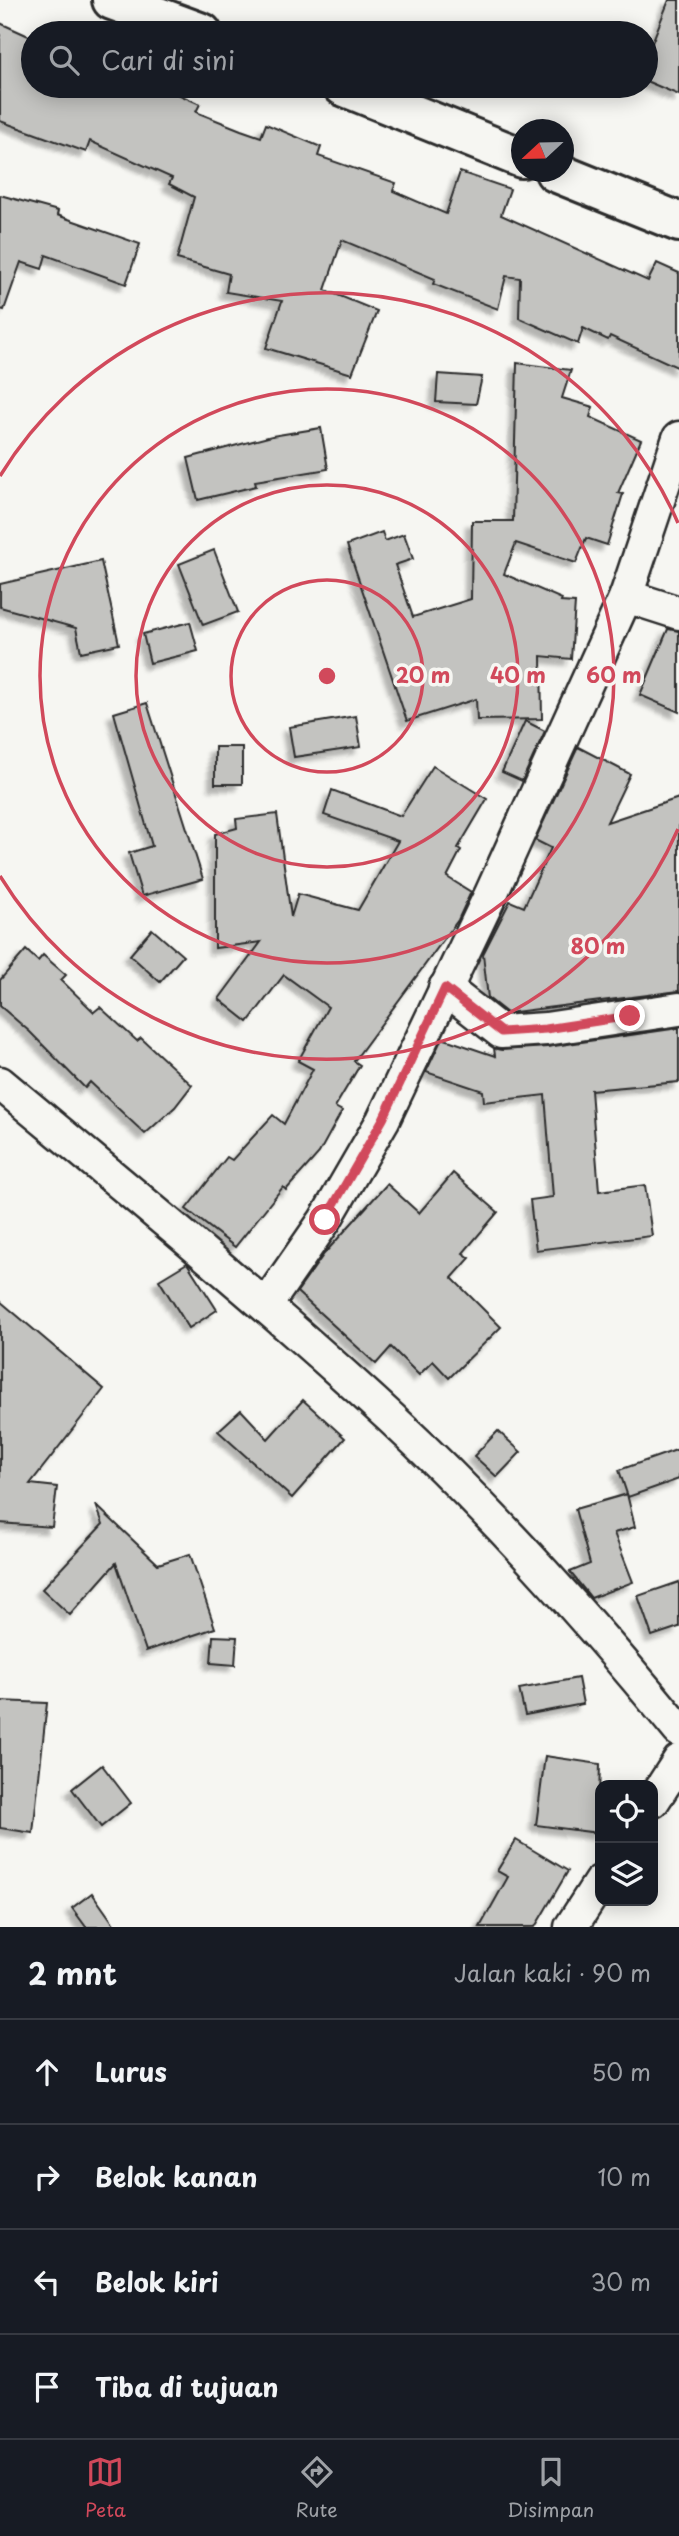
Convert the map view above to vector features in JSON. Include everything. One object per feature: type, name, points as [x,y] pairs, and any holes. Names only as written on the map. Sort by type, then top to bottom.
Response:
[{"type":"highway","points":[[112,0],[169,21]]},
{"type":"highway","points":[[373,98],[511,154]]},
{"type":"highway","points":[[574,180],[679,222]]},
{"type":"street","points":[[266,1305],[325,1220],[383,1119],[626,596],[679,438]]},
{"type":"street","points":[[626,596],[679,613]]},
{"type":"street","points":[[445,988],[501,1032],[546,1029],[679,1009]]},
{"type":"street","points":[[0,1083],[266,1305],[393,1421],[511,1541],[679,1730]]},
{"type":"street","points":[[658,1793],[679,1761]]},
{"type":"street","points":[[571,1927],[595,1890]]},
{"type":"building","points":[[669,0],[679,0],[679,95],[658,86],[658,28]]},
{"type":"building","points":[[0,23],[21,33],[21,98],[187,98],[200,104],[196,112],[241,130],[261,137],[266,124],[321,147],[318,156],[396,183],[393,191],[446,214],[460,172],[510,189],[501,215],[648,281],[657,263],[679,273],[679,368],[610,336],[608,340],[583,328],[578,344],[519,318],[520,278],[506,276],[498,309],[433,284],[435,279],[342,240],[325,290],[377,311],[352,374],[266,348],[282,301],[226,292],[229,274],[177,259],[194,197],[169,184],[172,178],[90,141],[86,152],[0,121]]},
{"type":"building","points":[[0,195],[58,211],[57,215],[140,244],[126,284],[46,255],[42,269],[21,262],[4,310],[0,309]]},
{"type":"building","points":[[517,363],[571,370],[562,398],[593,407],[590,417],[641,440],[618,493],[623,494],[607,545],[586,538],[576,563],[516,543],[504,574],[562,599],[561,602],[575,603],[571,659],[541,656],[542,719],[477,720],[476,699],[407,721],[347,545],[382,532],[385,541],[404,534],[413,559],[395,565],[413,617],[471,599],[472,521],[513,521]]},
{"type":"building","points":[[438,374],[482,377],[476,404],[436,402]]},
{"type":"building","points":[[321,428],[328,469],[255,481],[256,486],[198,500],[188,458],[272,436]]},
{"type":"building","points":[[214,550],[238,612],[203,625],[179,564]]},
{"type":"building","points":[[101,561],[119,644],[81,652],[76,628],[0,607],[0,584]]},
{"type":"building","points":[[190,622],[198,651],[150,663],[143,634]]},
{"type":"building","points":[[668,629],[679,631],[679,712],[640,695]]},
{"type":"building","points":[[147,703],[203,879],[142,896],[129,853],[152,846],[114,713]]},
{"type":"building","points":[[356,716],[361,747],[294,757],[289,727]]},
{"type":"building","points":[[525,721],[545,731],[522,781],[502,772]]},
{"type":"building","points":[[215,747],[242,747],[242,784],[215,784]]},
{"type":"building","points":[[578,747],[630,774],[607,822],[679,798],[679,991],[507,1013],[488,998],[483,954],[510,901],[524,907],[551,848],[535,840]]},
{"type":"building","points":[[433,766],[487,799],[458,848],[461,850],[447,877],[471,892],[458,920],[354,1061],[360,1065],[335,1107],[342,1111],[319,1153],[286,1190],[283,1187],[235,1247],[186,1209],[227,1157],[232,1160],[273,1115],[284,1124],[313,1069],[298,1061],[328,1007],[284,975],[248,1022],[219,999],[261,942],[215,948],[215,834],[237,828],[236,819],[277,814],[291,917],[298,894],[358,910],[398,841],[324,815],[332,790],[401,816]]},
{"type":"building","points":[[152,929],[183,956],[160,982],[130,955]]},
{"type":"building","points":[[26,950],[38,961],[43,955],[66,975],[61,980],[94,1012],[100,1007],[137,1041],[141,1038],[192,1085],[175,1107],[145,1134],[90,1082],[85,1088],[30,1032],[0,1006],[0,980]]},
{"type":"building","points":[[679,1028],[679,1082],[591,1090],[599,1191],[645,1185],[652,1236],[536,1250],[530,1200],[553,1197],[545,1095],[484,1102],[483,1091],[426,1072],[442,1038],[495,1056],[494,1048],[502,1050],[547,1047]]},
{"type":"building","points":[[453,1173],[498,1212],[463,1253],[470,1258],[452,1278],[501,1327],[449,1378],[433,1361],[419,1375],[391,1347],[376,1364],[297,1292],[324,1254],[387,1184],[419,1213]]},
{"type":"building","points":[[187,1263],[217,1310],[189,1328],[159,1280]]},
{"type":"building","points":[[0,1301],[104,1389],[30,1484],[57,1487],[52,1527],[0,1523]]},
{"type":"building","points":[[303,1400],[345,1438],[292,1498],[218,1431],[241,1410],[268,1439]]},
{"type":"building","points":[[498,1431],[521,1452],[497,1477],[474,1456]]},
{"type":"building","points":[[679,1449],[679,1479],[628,1497],[619,1470]]},
{"type":"building","points":[[627,1494],[635,1527],[614,1533],[633,1582],[591,1598],[570,1572],[590,1564],[575,1509]]},
{"type":"building","points":[[96,1505],[158,1564],[190,1554],[215,1628],[146,1651],[116,1563],[70,1615],[42,1589],[103,1524]]},
{"type":"building","points":[[679,1582],[679,1627],[652,1636],[638,1596]]},
{"type":"building","points":[[213,1636],[237,1637],[235,1665],[211,1663]]},
{"type":"building","points":[[578,1678],[583,1704],[525,1715],[519,1689]]},
{"type":"building","points":[[0,1701],[47,1703],[33,1833],[0,1828]]},
{"type":"building","points":[[545,1756],[600,1764],[600,1780],[595,1780],[595,1833],[536,1825]]},
{"type":"building","points":[[102,1765],[131,1803],[101,1827],[72,1789]]},
{"type":"building","points":[[516,1840],[568,1871],[535,1927],[480,1927],[508,1877],[497,1871]]},
{"type":"building","points":[[92,1893],[116,1927],[86,1927],[72,1908]]},
{"type":"route","points":[[325,1220],[383,1119],[445,988],[501,1032],[546,1029],[630,1016]]}]
